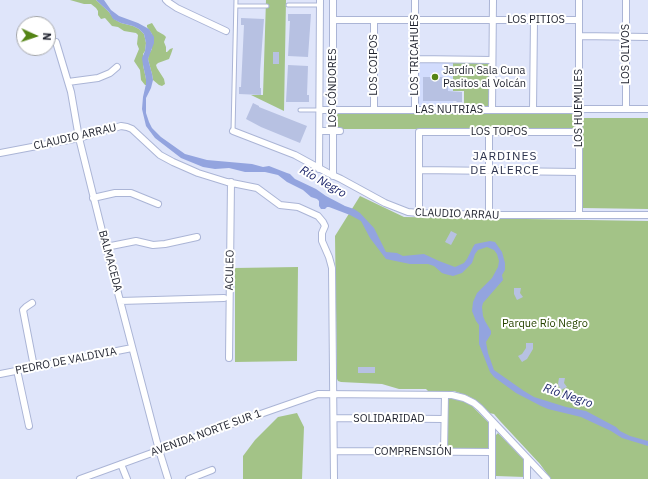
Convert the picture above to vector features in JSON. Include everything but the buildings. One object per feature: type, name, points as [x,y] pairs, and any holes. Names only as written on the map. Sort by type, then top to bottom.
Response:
[{"type":"street","points":[[166,0],[177,8],[226,31]]},
{"type":"street","name":"LOS CÓNDORES","points":[[333,0],[333,176]]},
{"type":"street","name":"LOS TRICAHUES","points":[[415,0],[415,110]]},
{"type":"street","points":[[492,0],[492,110]]},
{"type":"street","name":"LOS HUEMULES","points":[[579,0],[579,215]]},
{"type":"street","name":"LOS OLIVOS","points":[[626,0],[626,109]]},
{"type":"street","name":"LOS CÓNDORES","points":[[319,169],[320,3]]},
{"type":"street","name":"LOS PITIOS","points":[[333,20],[579,20]]},
{"type":"street","name":"LOS COIPOS","points":[[374,20],[374,110]]},
{"type":"street","points":[[533,110],[534,20]]},
{"type":"street","points":[[579,36],[648,37]]},
{"type":"street","name":"BALMACEDA","points":[[56,42],[71,92],[79,138],[93,198],[158,450],[168,479]]},
{"type":"street","points":[[415,59],[492,60]]},
{"type":"street","points":[[68,82],[98,78],[110,73],[117,67]]},
{"type":"street","name":"LAS NUTRIAS","points":[[320,110],[648,109]]},
{"type":"street","name":"CLAUDIO ARRAU","points":[[0,153],[79,138],[121,126],[127,127],[132,129],[160,155],[173,162],[198,173],[257,188],[280,205],[298,207],[318,216],[323,222],[324,226],[322,241],[332,268],[334,394]]},
{"type":"street","name":"CLAUDIO ARRAU","points":[[233,131],[296,156],[364,192],[396,208],[408,212],[489,215],[648,215]]},
{"type":"street","points":[[320,131],[340,131]]},
{"type":"street","name":"LOS TOPOS","points":[[419,170],[419,132],[579,132]]},
{"type":"street","points":[[489,132],[489,215]]},
{"type":"street","points":[[419,213],[419,170],[579,172]]},
{"type":"street","name":"ACULEO","points":[[229,358],[231,182]]},
{"type":"street","points":[[93,198],[115,193],[131,193],[158,204]]},
{"type":"street","points":[[106,247],[136,241],[153,245],[165,244],[197,237]]},
{"type":"street","points":[[120,301],[224,298]]},
{"type":"street","points":[[32,303],[23,310],[34,367]]},
{"type":"street","name":"PEDRO DE VALDIVIA","points":[[0,374],[132,348]]},
{"type":"street","points":[[17,370],[29,426]]},
{"type":"street","name":"AVENIDA NORTE SUR 1","points":[[80,479],[90,477],[158,450],[318,394],[334,394],[456,395],[468,399],[476,405],[547,479]]},
{"type":"street","points":[[334,394],[334,479]]},
{"type":"street","points":[[444,395],[444,452]]},
{"type":"street","name":"SOLIDARIDAD","points":[[334,418],[444,419]]},
{"type":"street","points":[[492,422],[492,479]]},
{"type":"street","name":"COMPRENSIÓN","points":[[334,451],[492,452]]},
{"type":"street","points":[[527,458],[527,479]]},
{"type":"street","points":[[121,464],[127,479]]},
{"type":"street","points":[[189,479],[212,470]]},
{"type":"lane","points":[[233,131],[236,0]]},
{"type":"lane","points":[[288,5],[320,3]]},
{"type":"lane","points":[[236,6],[267,6]]},
{"type":"lane","points":[[300,110],[320,110]]},
{"type":"shaded area","name":"Jardín Sala Cuna Pasitos al Volcán","points":[[421,61],[453,62],[453,104],[417,105],[418,64]]},
{"type":"green space","points":[[70,0],[96,0],[114,19],[139,29],[144,34],[146,43],[143,54],[143,65],[146,85],[141,80],[140,70],[134,61],[139,49],[137,44],[138,35],[136,33],[124,31],[118,27],[112,26],[105,18],[101,19],[96,8],[91,4],[84,4]]},
{"type":"green space","points":[[266,0],[286,0],[284,111],[251,95],[263,95]]},
{"type":"green space","points":[[152,23],[157,31],[166,37],[164,42],[166,52],[173,48],[169,59],[156,65],[164,79],[165,84],[162,86],[153,80],[148,59],[152,49],[152,34],[147,25]]},
{"type":"green space","points":[[453,62],[489,62],[489,104],[487,107],[464,106],[464,91],[453,91]]},
{"type":"green space","points":[[338,113],[571,113],[575,116],[576,125],[572,129],[340,129],[335,125],[336,115]]},
{"type":"green space","points":[[582,118],[648,118],[648,209],[582,208]]},
{"type":"green space","name":"Parque Río Negro","points":[[360,196],[404,217],[648,221],[648,479],[551,479],[540,464],[494,414],[489,413],[477,401],[468,396],[454,391],[399,389],[382,384],[338,381],[335,236]]},
{"type":"green space","points":[[298,267],[297,361],[235,362],[235,268]]},
{"type":"green space","points":[[448,397],[465,401],[488,422],[488,449],[449,450],[446,447],[446,403]]},
{"type":"green space","points":[[297,413],[304,427],[302,479],[243,479],[243,456],[255,440],[278,417]]},
{"type":"green space","points":[[498,433],[525,461],[525,477],[496,476],[495,437]]},
{"type":"water","points":[[96,0],[104,0],[111,10],[119,16],[149,29],[154,37],[154,43],[148,59],[153,80],[146,98],[146,113],[152,128],[161,137],[185,154],[207,160],[252,164],[263,167],[269,166],[290,174],[295,179],[360,213],[374,228],[386,252],[397,253],[403,256],[424,254],[455,267],[464,263],[475,244],[490,241],[495,242],[502,252],[505,263],[505,270],[502,275],[503,280],[483,303],[482,307],[483,316],[491,331],[491,334],[486,342],[494,370],[534,397],[566,407],[586,411],[630,436],[648,441],[648,446],[622,438],[611,431],[581,417],[541,406],[516,393],[494,377],[490,372],[479,344],[479,325],[472,311],[473,302],[477,293],[492,278],[498,267],[499,261],[494,250],[487,247],[478,250],[472,263],[462,273],[453,276],[442,273],[434,266],[428,264],[410,264],[386,259],[370,238],[361,221],[329,207],[321,209],[317,199],[311,197],[303,190],[287,182],[278,175],[265,172],[245,172],[229,168],[215,169],[203,167],[181,158],[155,138],[146,126],[142,109],[146,84],[142,58],[146,43],[144,34],[133,26],[113,19],[109,12]]},
{"type":"place","name":"Jardín Sala Cuna Pasitos al Volcán","points":[[435,77]]},
{"type":"district","name":"JARDINES DE ALERCE","points":[[505,164]]},
{"type":"water label","name":"Río Negro","points":[[323,182]]},
{"type":"water label","name":"Río Negro","points":[[568,396]]}]
